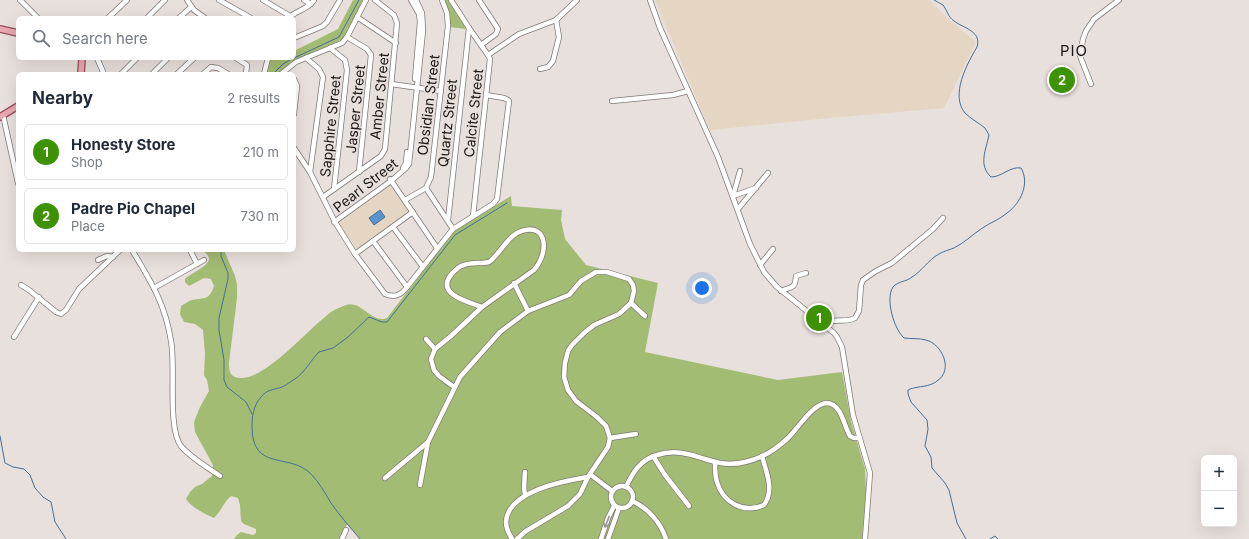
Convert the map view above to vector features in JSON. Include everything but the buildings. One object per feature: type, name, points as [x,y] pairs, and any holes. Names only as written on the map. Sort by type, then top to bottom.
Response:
[{"type":"main road","points":[[0,29],[16,33]]},
{"type":"main road","points":[[82,60],[82,72]]},
{"type":"main road","points":[[2,116],[16,107]]},
{"type":"street","points":[[20,0],[36,16]]},
{"type":"street","points":[[110,16],[127,0]]},
{"type":"street","points":[[149,16],[165,0]]},
{"type":"street","points":[[187,0],[191,7],[201,16]]},
{"type":"street","points":[[219,0],[247,16]]},
{"type":"street","points":[[263,0],[287,16]]},
{"type":"street","points":[[304,0],[313,2]]},
{"type":"street","points":[[296,37],[323,26],[340,0]]},
{"type":"street","points":[[286,72],[296,62],[342,43],[347,37],[366,0]]},
{"type":"street","name":"Amber Street","points":[[323,197],[381,156],[384,152],[397,24],[396,18],[391,12],[375,0]]},
{"type":"street","name":"Pearl Street","points":[[334,221],[391,180],[409,164],[420,22],[416,7],[411,0]]},
{"type":"street","name":"Pearl Street","points":[[415,87],[423,22],[422,13],[416,0]]},
{"type":"street","name":"Obsidian Street","points":[[426,188],[430,178],[448,26],[447,13],[442,0]]},
{"type":"street","name":"Calcite Street","points":[[451,0],[488,55],[490,62],[473,216]]},
{"type":"street","points":[[479,0],[498,29],[496,34],[481,45]]},
{"type":"street","points":[[488,55],[520,34],[556,20],[578,0]]},
{"type":"street","points":[[650,0],[660,28],[713,144],[750,244],[760,265],[771,281],[837,337],[842,347],[853,415],[870,473],[865,539]]},
{"type":"street","points":[[1091,84],[1080,56],[1083,39],[1086,31],[1094,19],[1119,0]]},
{"type":"street","points":[[291,16],[306,9],[313,2]]},
{"type":"street","points":[[181,16],[191,7]]},
{"type":"street","points":[[357,17],[396,43]]},
{"type":"street","points":[[540,69],[548,67],[553,61],[559,38],[556,20]]},
{"type":"street","name":"Quartz Street","points":[[448,220],[469,28]]},
{"type":"street","name":"Jasper Street","points":[[347,37],[367,49],[371,55],[359,172]]},
{"type":"street","name":"Sapphire Street","points":[[330,48],[345,60],[347,70],[334,189]]},
{"type":"street","points":[[306,58],[319,69],[323,77],[310,172]]},
{"type":"street","points":[[98,60],[103,72]]},
{"type":"street","points":[[123,72],[135,60]]},
{"type":"street","points":[[154,72],[166,60]]},
{"type":"street","points":[[180,72],[192,60]]},
{"type":"street","points":[[239,60],[247,65],[246,72]]},
{"type":"street","points":[[264,72],[268,60]]},
{"type":"street","points":[[206,72],[212,67],[218,68],[225,72]]},
{"type":"street","points":[[296,84],[296,95]]},
{"type":"street","points":[[391,84],[441,91]]},
{"type":"street","points":[[612,101],[673,95],[688,91]]},
{"type":"street","points":[[296,151],[310,172],[334,221],[355,254],[382,291],[388,295],[400,295],[452,229],[495,203],[497,199],[509,105],[506,98],[486,95]]},
{"type":"street","points":[[2,116],[16,174]]},
{"type":"street","points":[[733,196],[740,171]]},
{"type":"street","points":[[738,209],[768,173]]},
{"type":"street","points":[[391,180],[437,248]]},
{"type":"street","points":[[404,200],[426,188],[448,220],[452,229]]},
{"type":"street","points":[[733,196],[756,188]]},
{"type":"street","points":[[355,254],[413,212]]},
{"type":"street","points":[[824,326],[829,321],[848,321],[855,318],[859,311],[860,292],[863,280],[892,263],[943,218]]},
{"type":"street","points":[[393,227],[423,267]]},
{"type":"street","points":[[454,387],[439,376],[434,370],[431,359],[435,349],[482,307],[534,270],[543,256],[545,245],[544,239],[540,234],[529,230],[516,234],[489,262],[465,264],[460,266],[449,277],[446,283],[447,288],[451,293],[482,307]]},
{"type":"street","points":[[373,241],[407,287]]},
{"type":"street","points":[[760,265],[773,249]]},
{"type":"street","points":[[21,285],[39,297],[58,313],[63,313],[78,289],[118,252]]},
{"type":"street","points":[[133,252],[154,288],[166,316],[172,342],[173,406],[178,440],[187,452],[220,476]]},
{"type":"street","points":[[191,252],[197,264]]},
{"type":"street","points":[[98,260],[107,256],[113,257]]},
{"type":"street","points":[[154,288],[204,260]]},
{"type":"street","points":[[420,485],[428,442],[454,387],[464,371],[500,332],[528,311],[569,295],[581,281],[596,272],[601,271],[622,276],[631,281],[634,291],[631,303],[619,314],[594,325],[584,332],[568,351],[565,363],[564,377],[572,396],[602,422],[608,431],[610,438],[606,452],[580,494],[568,506],[526,531],[517,539]]},
{"type":"street","points":[[781,291],[794,285],[796,283],[796,276],[806,273]]},
{"type":"street","points":[[514,283],[528,311]]},
{"type":"street","points":[[14,337],[39,297]]},
{"type":"street","points":[[631,303],[645,316]]},
{"type":"street","points":[[426,339],[435,349]]},
{"type":"street","points":[[626,487],[634,471],[645,460],[666,452],[684,452],[715,463],[728,464],[739,464],[762,456],[786,440],[814,409],[822,404],[830,404],[835,407],[841,415],[850,436],[859,438]]},
{"type":"street","points":[[610,438],[636,434]]},
{"type":"street","points":[[385,478],[428,442]]},
{"type":"street","points":[[653,456],[664,475],[688,506]]},
{"type":"street","points":[[715,463],[716,481],[724,497],[735,505],[745,508],[753,508],[764,505],[770,495],[769,484],[762,456]]},
{"type":"street","points":[[525,472],[525,495]]},
{"type":"street","points":[[512,539],[506,526],[507,516],[514,504],[525,495],[551,484],[590,476],[612,491]]},
{"type":"street","points":[[620,486],[626,487],[633,494],[632,501],[627,507],[619,508],[614,506],[610,499],[612,491],[620,486]]},
{"type":"street","points":[[632,501],[642,507],[660,525],[666,539]]},
{"type":"street","points":[[601,539],[614,506]]},
{"type":"street","points":[[608,539],[619,508]]},
{"type":"street","points":[[344,538],[346,530]]},
{"type":"shaded area","points":[[655,0],[929,0],[976,42],[944,108],[710,130]]},
{"type":"shaded area","points":[[391,185],[409,210],[408,213],[359,249],[356,248],[339,223]]},
{"type":"green space","points":[[353,0],[363,0],[343,39],[296,60],[296,50],[338,29]]},
{"type":"green space","points":[[445,0],[449,0],[467,29],[449,27],[449,14]]},
{"type":"green space","points":[[270,60],[296,60],[291,62],[280,72],[268,72]]},
{"type":"green space","points":[[511,196],[512,206],[562,210],[561,220],[565,239],[586,265],[658,283],[645,352],[778,380],[842,372],[851,421],[865,469],[866,491],[862,539],[360,539],[347,524],[340,539],[234,539],[241,532],[253,535],[256,533],[256,529],[244,524],[241,521],[238,498],[231,496],[214,518],[191,505],[186,499],[190,492],[212,476],[213,465],[195,432],[194,422],[209,391],[207,380],[204,375],[205,354],[203,330],[195,324],[184,322],[180,314],[181,306],[191,300],[206,298],[214,286],[211,279],[204,278],[189,286],[185,282],[185,279],[208,262],[209,258],[204,252],[225,252],[235,276],[237,284],[237,298],[229,369],[232,375],[240,378],[250,377],[272,364],[327,315],[340,307],[352,304],[362,308],[376,318],[387,318],[454,231]]},
{"type":"water","points":[[380,210],[385,217],[374,225],[369,218]]},
{"type":"waterway","points":[[296,57],[339,37],[359,0]]},
{"type":"waterway","points":[[934,0],[943,5],[952,19],[971,31],[977,37],[977,47],[965,71],[959,97],[961,106],[965,113],[985,128],[989,135],[984,157],[987,172],[991,177],[995,177],[1013,169],[1021,168],[1025,180],[1023,192],[1012,209],[1001,218],[984,227],[958,246],[935,256],[916,275],[895,285],[891,292],[890,306],[894,321],[900,334],[904,338],[923,339],[932,342],[944,358],[945,371],[942,376],[934,383],[908,390],[908,394],[911,402],[927,420],[928,429],[925,446],[931,457],[932,468],[949,490],[957,523],[966,539]]},
{"type":"waterway","points":[[275,72],[290,60]]},
{"type":"waterway","points":[[360,539],[334,508],[311,474],[293,464],[265,456],[259,451],[254,442],[252,428],[256,404],[266,392],[284,386],[295,379],[302,373],[319,352],[333,348],[348,337],[369,317],[382,322],[387,322],[455,235],[507,203]]},
{"type":"waterway","points":[[221,252],[221,256],[228,273],[219,318],[219,330],[224,360],[224,380],[227,387],[246,402],[252,414]]},
{"type":"waterway","points":[[0,436],[5,463],[13,467],[24,469],[30,475],[35,488],[43,497],[51,502],[55,522],[66,539]]},
{"type":"waterway","points":[[990,539],[995,536],[998,539]]},
{"type":"place","name":"Padre Pio Chapel","points":[[1062,80]]},
{"type":"place","name":"Honesty Store","points":[[819,318]]},
{"type":"district","name":"PIO","points":[[1074,50]]}]
